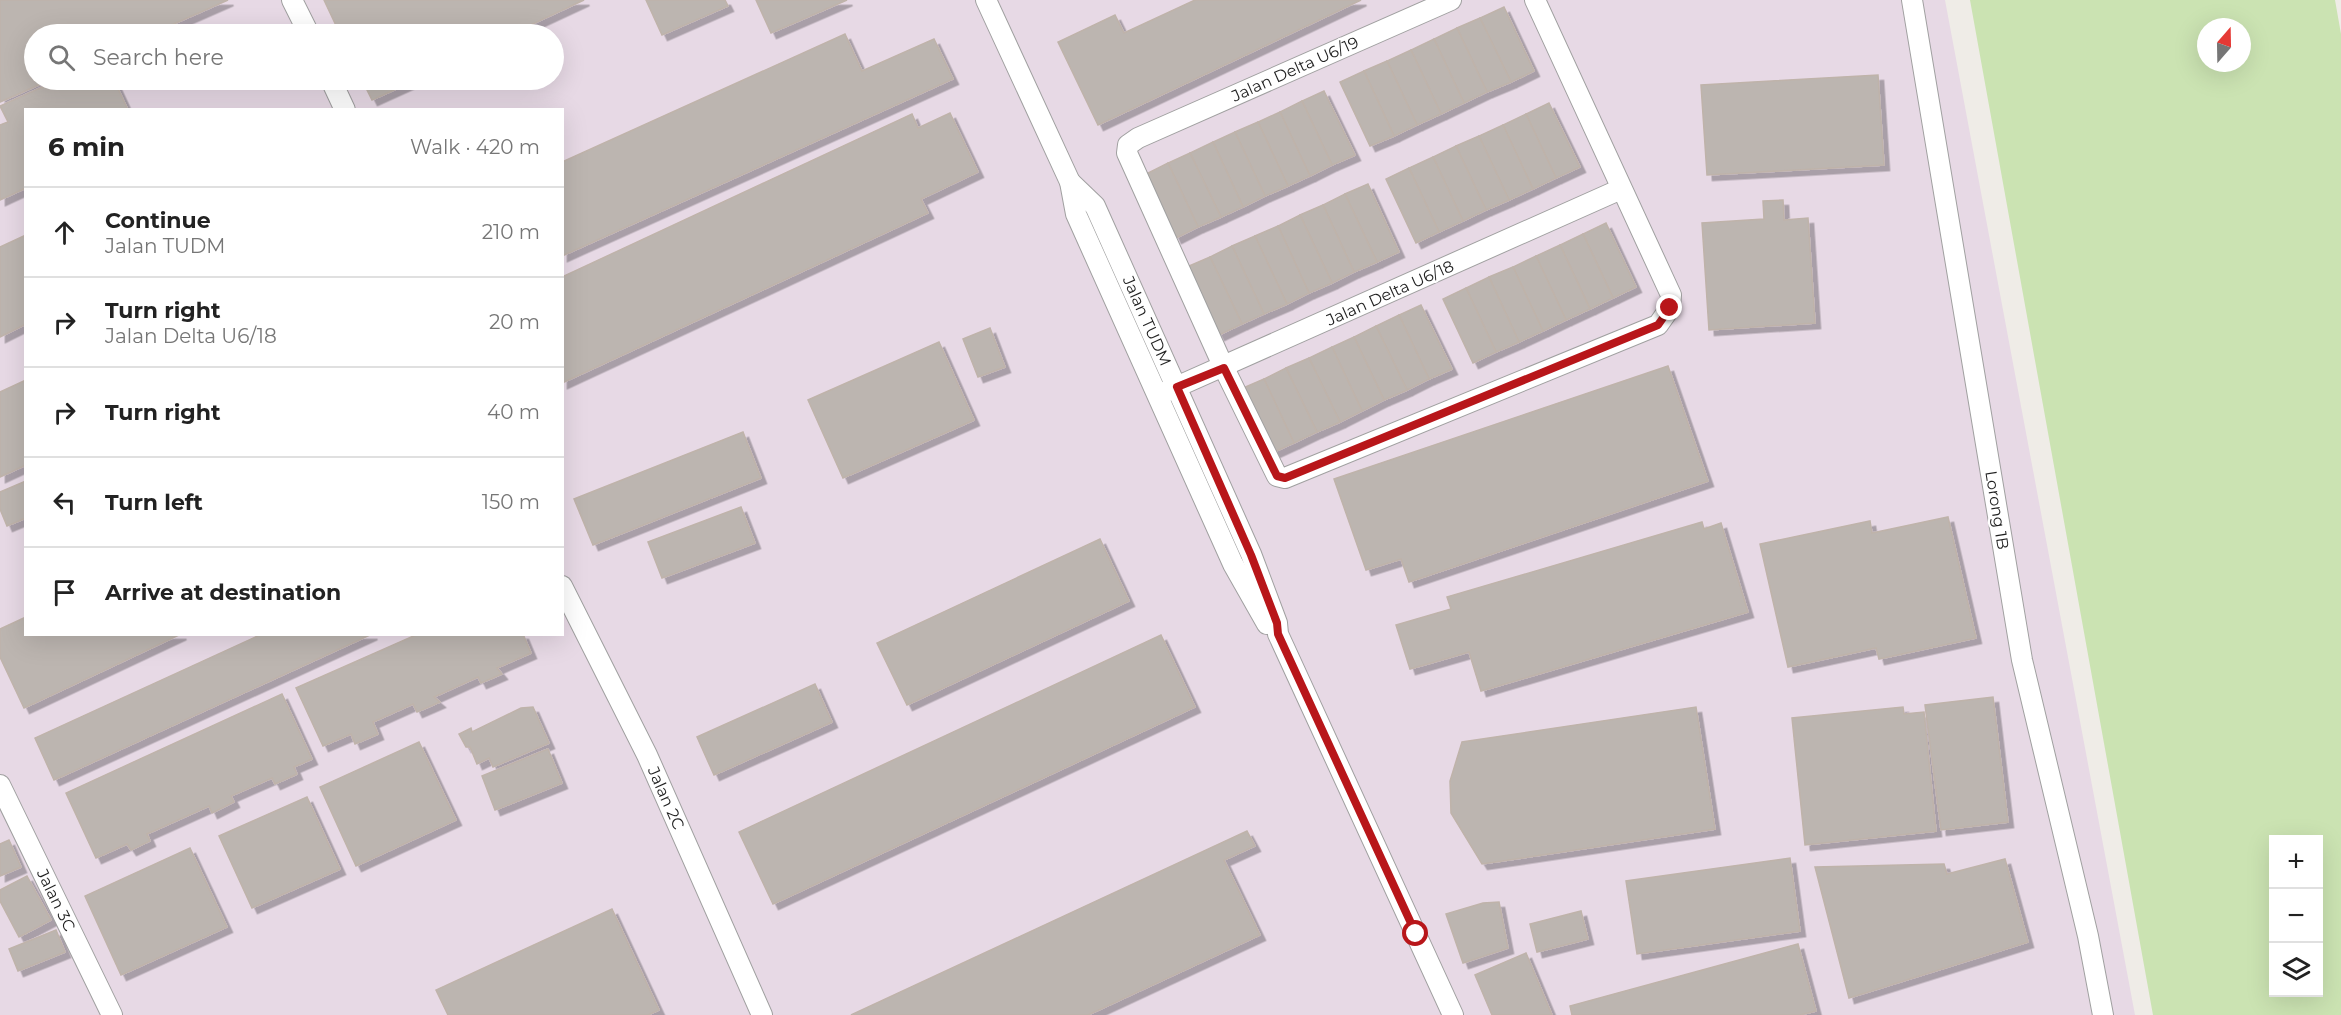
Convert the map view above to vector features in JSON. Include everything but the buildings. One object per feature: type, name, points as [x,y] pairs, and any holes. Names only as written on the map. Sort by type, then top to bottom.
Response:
[{"type":"street","points":[[292,0],[304,24]]},
{"type":"street","name":"Jalan TUDM","points":[[986,0],[1070,182],[1076,214],[1233,564],[1269,626],[1278,634]]},
{"type":"street","name":"Jalan Delta U6/19","points":[[1224,368],[1127,153],[1128,146],[1138,138],[1451,0]]},
{"type":"street","points":[[1224,368],[1277,476],[1285,478],[1658,325],[1670,308],[1671,295],[1534,0]]},
{"type":"street","name":"Lorong 1B","points":[[1912,0],[2022,660],[2088,936],[2103,1015]]},
{"type":"street","points":[[336,90],[344,108]]},
{"type":"street","name":"Jalan TUDM","points":[[1070,182],[1095,206],[1251,555],[1277,623],[1278,634],[1453,1015]]},
{"type":"street","name":"Jalan Delta U6/18","points":[[1157,395],[1224,368],[1622,189]]},
{"type":"street","name":"Jalan 2C","points":[[564,589],[647,755],[762,1015]]},
{"type":"street","name":"Jalan 3C","points":[[0,785],[112,1015]]},
{"type":"shaded area","points":[[0,0],[1945,0],[2135,1015],[0,1015]]},
{"type":"green space","points":[[1970,0],[2335,0],[2341,34],[2341,1015],[2153,1015]]},
{"type":"route","points":[[1416,934],[1278,634],[1277,623],[1251,555],[1177,387],[1224,368],[1277,476],[1285,478],[1658,325],[1670,308]]}]
